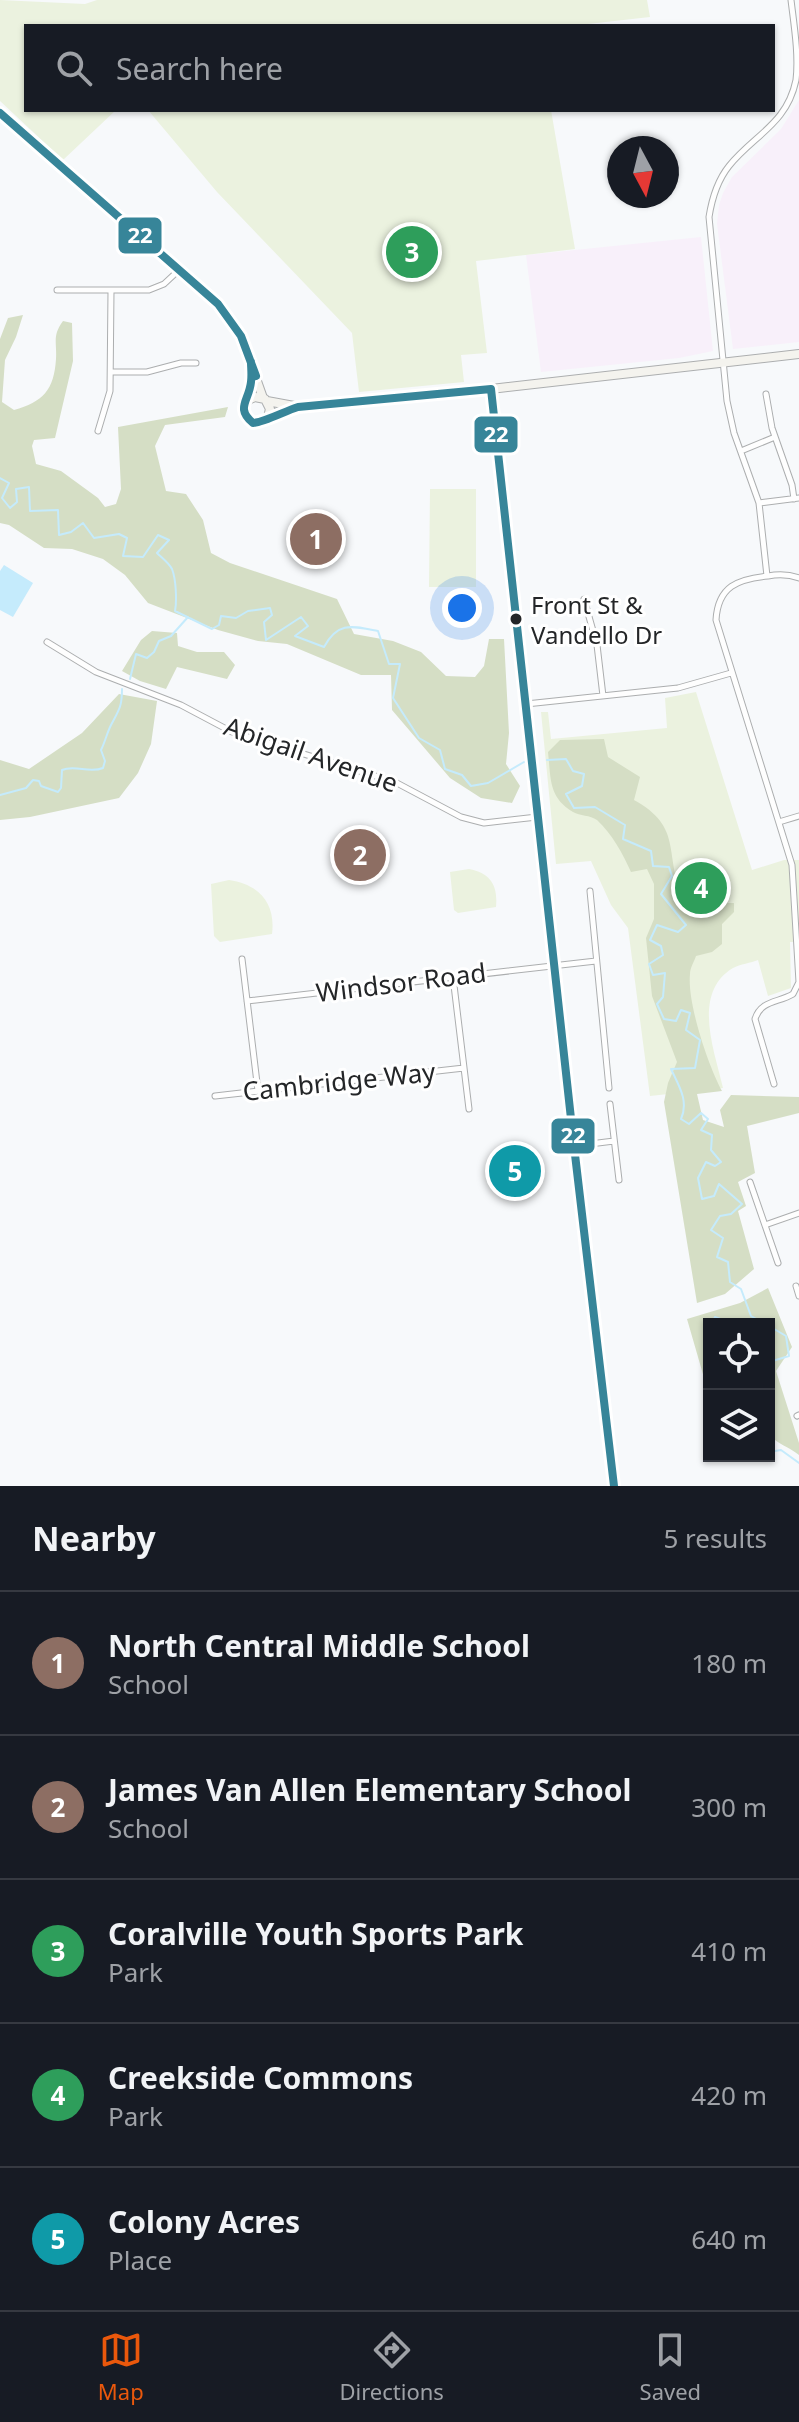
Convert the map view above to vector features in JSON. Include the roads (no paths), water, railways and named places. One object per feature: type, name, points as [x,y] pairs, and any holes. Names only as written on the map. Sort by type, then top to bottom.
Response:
[{"type":"street","points":[[767,576],[759,503],[734,433],[727,401],[709,231],[714,192],[725,171],[771,127],[789,99],[797,69],[791,0]]},
{"type":"street","points":[[0,113],[227,315],[241,336],[270,409],[268,417]]},
{"type":"street","points":[[57,290],[149,290],[171,280],[179,270]]},
{"type":"street","points":[[98,431],[110,391],[111,291]]},
{"type":"street","points":[[251,362],[248,400],[243,409],[250,421],[262,422],[298,407],[491,389],[799,354]]},
{"type":"street","points":[[111,372],[147,372],[181,363],[196,363]]},
{"type":"street","points":[[491,389],[614,1486]]},
{"type":"street","points":[[759,503],[796,498],[775,437],[766,394]]},
{"type":"street","points":[[248,400],[255,397],[298,407]]},
{"type":"street","points":[[741,451],[775,437]]},
{"type":"street","points":[[774,1084],[755,1019],[765,1004],[793,994],[799,982],[793,871],[717,628],[718,605],[725,592],[748,578],[786,574],[799,578]]},
{"type":"street","points":[[584,599],[598,652],[603,696]]},
{"type":"street","name":"Abigail Avenue","points":[[47,642],[96,672],[181,705],[232,732],[395,782],[461,817],[484,823],[537,817]]},
{"type":"street","points":[[526,704],[678,688],[731,673]]},
{"type":"street","points":[[779,822],[799,816]]},
{"type":"street","points":[[590,891],[609,1088]]},
{"type":"street","points":[[242,959],[258,1091]]},
{"type":"street","name":"Windsor Road","points":[[247,1001],[596,961]]},
{"type":"street","points":[[453,977],[469,1109]]},
{"type":"street","name":"Cambridge Way","points":[[215,1096],[464,1068]]},
{"type":"street","points":[[610,1104],[619,1180]]},
{"type":"street","points":[[574,1146],[614,1141]]},
{"type":"street","points":[[750,1182],[778,1263]]},
{"type":"street","points":[[765,1225],[799,1213]]},
{"type":"street","points":[[796,1286],[799,1296]]},
{"type":"water","points":[[4,565],[33,583],[13,617],[0,610],[0,571]]},
{"type":"waterway","points":[[0,478],[9,483],[2,498],[10,508],[17,502],[16,489],[29,487],[30,511],[58,510],[59,535],[71,532],[83,523],[94,538],[119,534],[127,538],[123,556],[143,557],[158,535],[169,540],[157,553],[172,569],[176,590],[175,611],[212,629],[219,625],[221,616],[236,618],[248,611],[270,608],[272,615],[264,622],[266,640],[301,617],[308,626],[295,636],[324,647],[335,633],[346,627],[378,631],[389,664],[400,664],[393,698],[419,738],[440,750],[445,769],[462,775],[471,786],[488,783],[524,762]]},
{"type":"waterway","points":[[130,679],[136,654],[147,658],[159,641],[171,636],[188,617]]},
{"type":"waterway","points":[[0,795],[26,788],[33,780],[58,792],[62,770],[103,768],[105,761],[101,750],[120,708],[122,689]]},
{"type":"waterway","points":[[547,760],[566,759],[573,771],[584,774],[582,786],[566,794],[574,808],[595,807],[625,825],[623,839],[651,851],[653,866],[669,867],[672,876],[661,894],[686,925],[678,932],[657,925],[650,940],[661,946],[663,955],[649,964],[653,975],[665,973],[663,997],[657,1004],[664,1019],[676,1021],[681,1010],[690,1013],[686,1030],[700,1040],[695,1068],[671,1069],[683,1100],[681,1119],[689,1124],[701,1113],[708,1119],[701,1130],[712,1135],[711,1150],[721,1162],[715,1166],[706,1162],[698,1178],[702,1199],[714,1196],[719,1184],[742,1204],[731,1214],[720,1216],[711,1230],[723,1238],[717,1257],[728,1262],[730,1282],[741,1289],[754,1318]]},
{"type":"waterway","points":[[714,1318],[718,1318]]},
{"type":"waterway","points":[[775,1330],[786,1336],[789,1356],[775,1360]]},
{"type":"waterway","points":[[775,1451],[781,1450],[799,1463]]},
{"type":"place","name":"Coralville Youth Sports Park","points":[[412,252]]},
{"type":"place","name":"North Central Middle School","points":[[316,539]]},
{"type":"place","name":"Front St & Vandello Dr","points":[[516,619]]},
{"type":"place","name":"James Van Allen Elementary School","points":[[360,855]]},
{"type":"place","name":"Creekside Commons","points":[[701,888]]},
{"type":"place","name":"Colony Acres","points":[[515,1171]]}]
